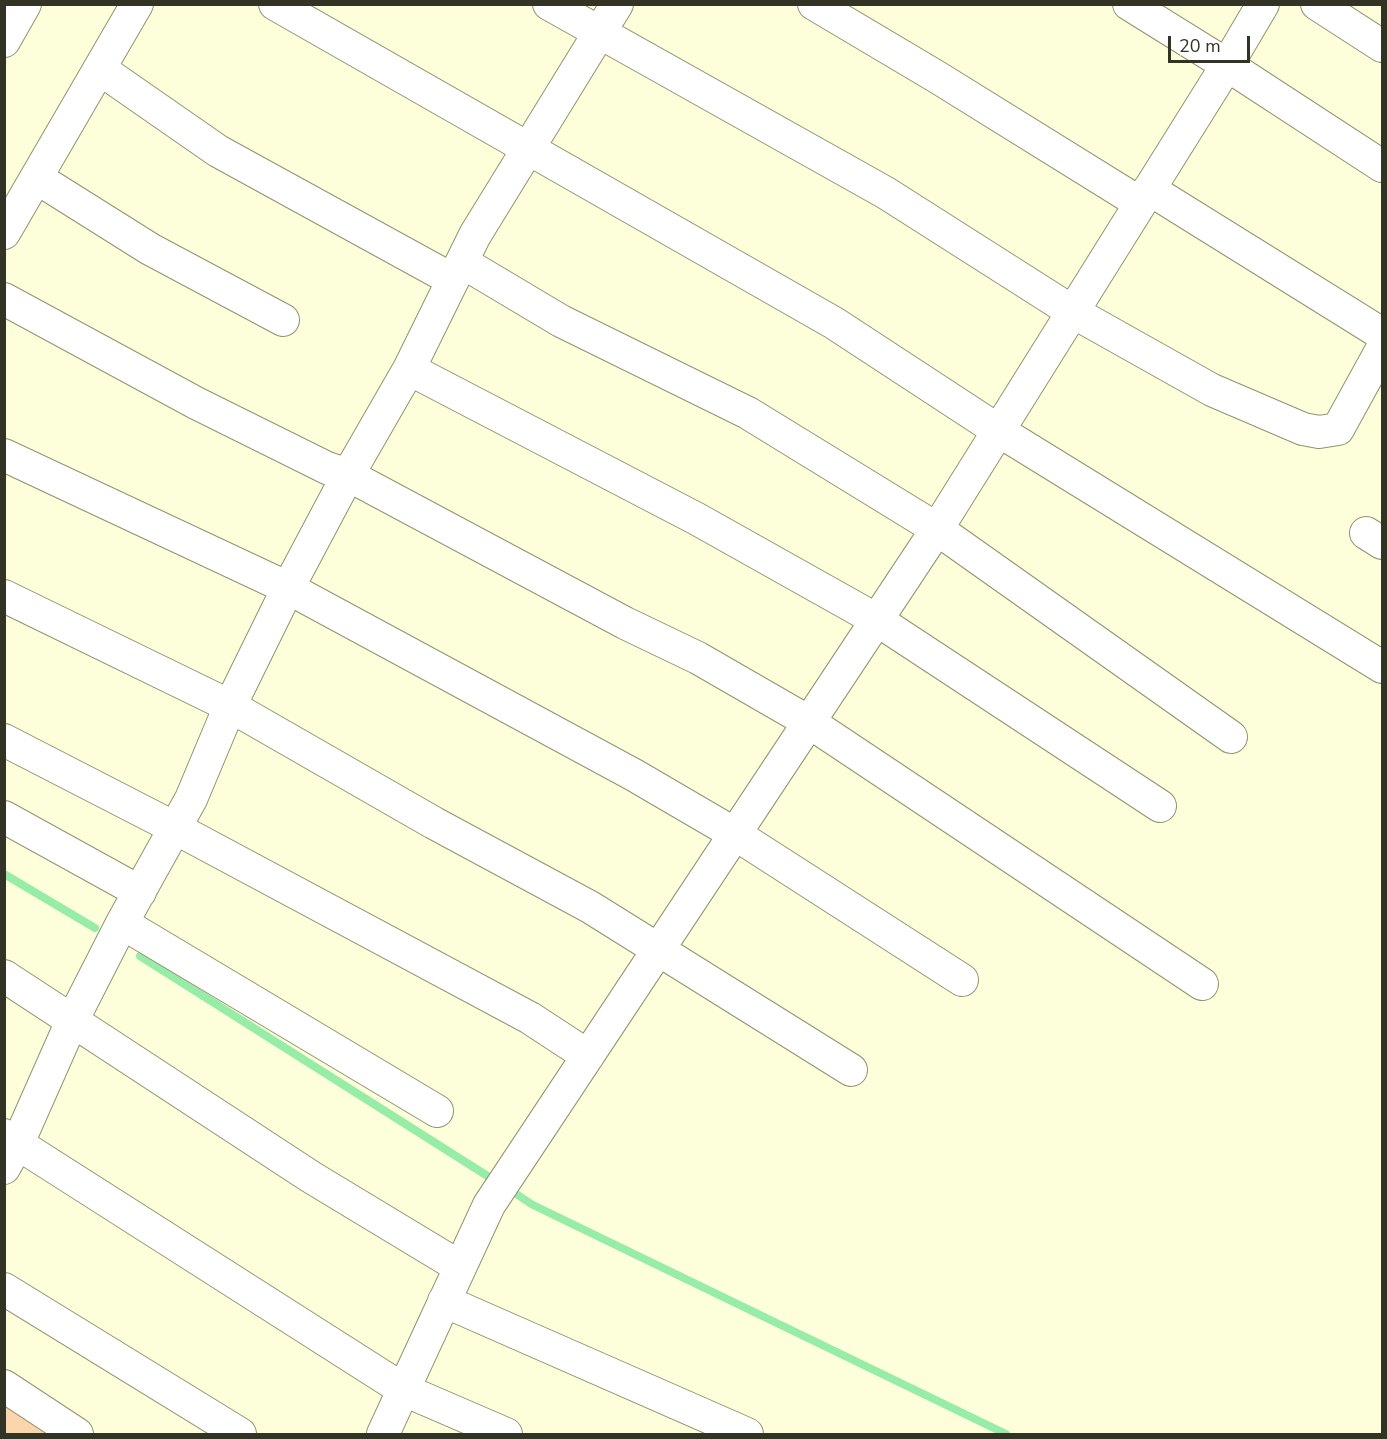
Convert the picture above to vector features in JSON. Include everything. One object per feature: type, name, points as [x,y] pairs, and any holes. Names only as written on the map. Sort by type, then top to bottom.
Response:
[{"type":"street","points":[[4,41],[25,4]]},
{"type":"street","points":[[4,233],[137,4]]},
{"type":"street","points":[[275,4],[834,323],[999,431],[1383,668]]},
{"type":"street","points":[[549,4],[886,193],[1073,312],[1212,390],[1303,429],[1319,432],[1338,429],[1383,349]]},
{"type":"street","points":[[506,1434],[404,1390],[9,1149],[122,923],[176,828],[230,706],[288,588],[348,475],[409,369],[475,235],[616,4]]},
{"type":"street","points":[[814,4],[1383,334]]},
{"type":"street","points":[[1129,4],[1383,166]]},
{"type":"street","points":[[383,1434],[489,1205],[937,529],[1263,4]]},
{"type":"street","points":[[1328,7],[1383,46]]},
{"type":"street","points":[[100,69],[218,151],[748,413],[937,529],[1230,737]]},
{"type":"street","points":[[38,178],[150,249],[283,320]]},
{"type":"street","points":[[4,299],[196,404],[327,468],[348,475],[625,623],[698,658],[809,722],[1202,984]]},
{"type":"street","points":[[409,369],[697,519],[877,621],[1160,806]]},
{"type":"street","points":[[4,455],[288,588],[634,775],[735,834],[962,980]]},
{"type":"street","points":[[4,596],[230,706],[434,823],[590,906],[851,1070]]},
{"type":"street","points":[[4,740],[176,828],[530,1018],[588,1056]]},
{"type":"street","points":[[4,817],[140,892]]},
{"type":"street","points":[[122,923],[437,1111]]},
{"type":"street","points":[[4,976],[311,1177],[460,1267]]},
{"type":"street","points":[[4,1289],[240,1434]]},
{"type":"street","points":[[444,1301],[747,1434]]},
{"type":"street","points":[[4,1386],[77,1434]]},
{"type":"shaded area","points":[[5,1400],[58,1434],[5,1434]]},
{"type":"waterway","points":[[4,874],[95,928]]},
{"type":"waterway","points":[[140,956],[497,1182]]},
{"type":"waterway","points":[[507,1188],[533,1205],[1006,1434]]}]
